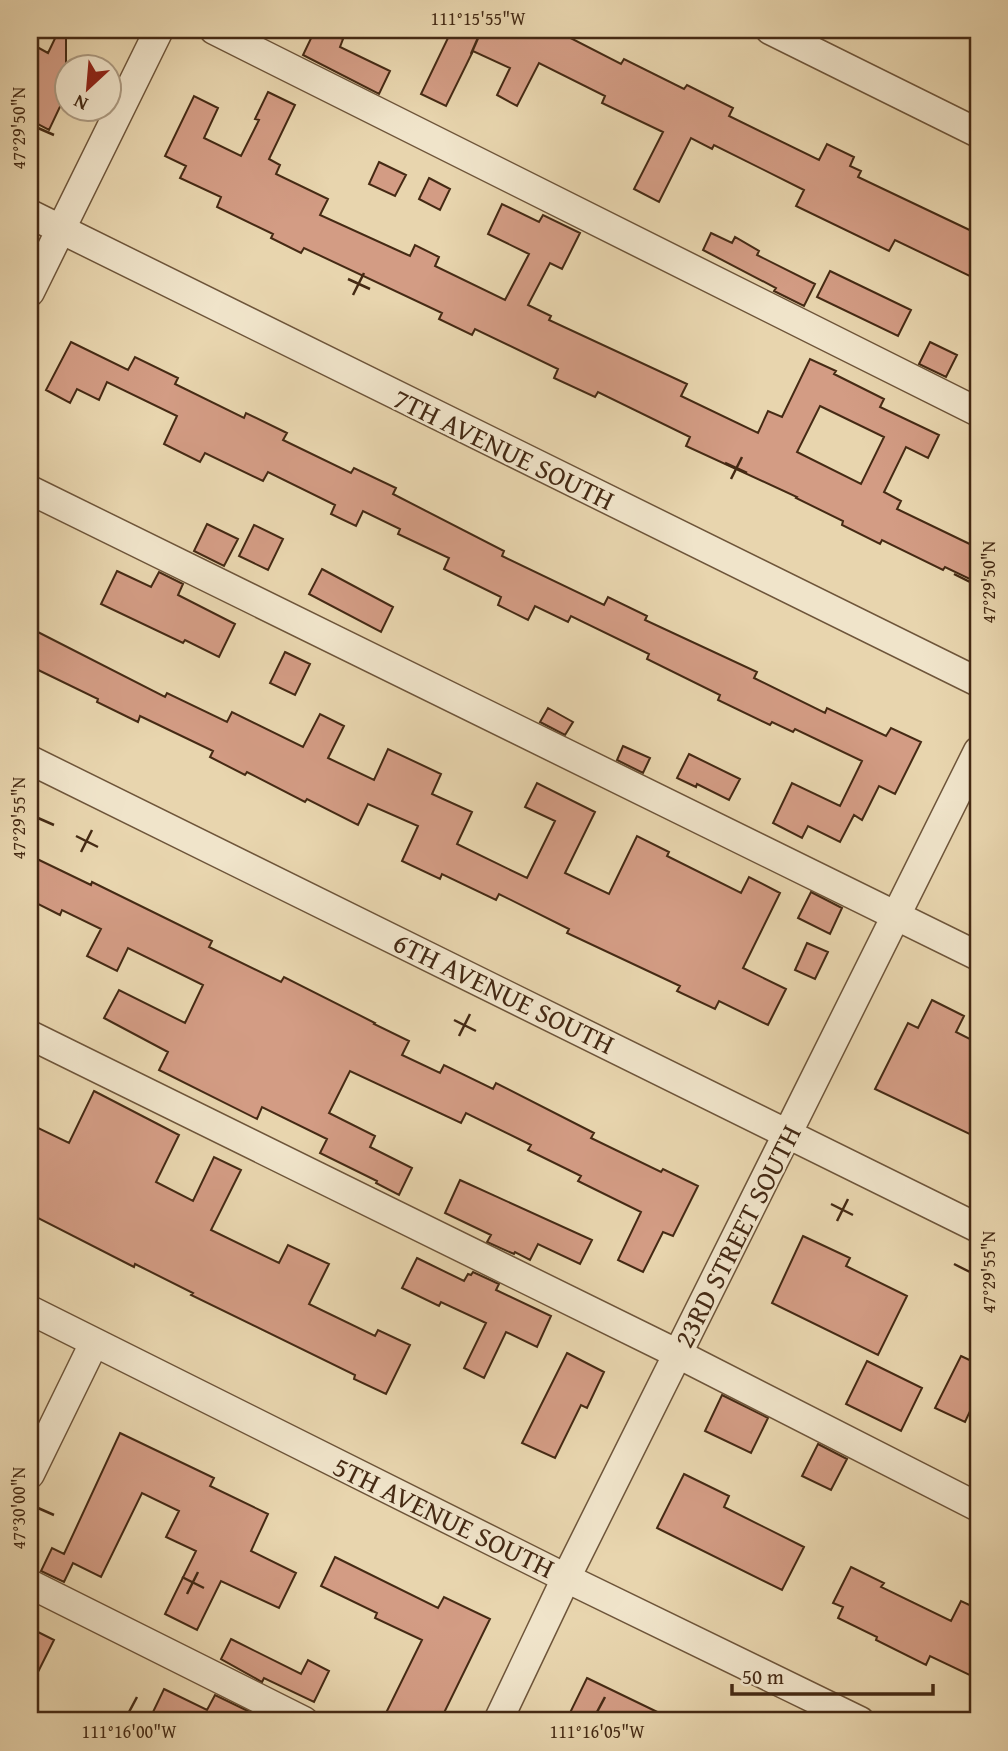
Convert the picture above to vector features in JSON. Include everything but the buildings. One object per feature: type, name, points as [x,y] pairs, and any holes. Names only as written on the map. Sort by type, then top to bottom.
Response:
[{"type":"street","points":[[30,292],[159,30]]},
{"type":"street","points":[[214,30],[978,411]]},
{"type":"street","points":[[771,30],[978,133]]},
{"type":"street","name":"7TH AVENUE SOUTH","points":[[30,214],[978,682]]},
{"type":"street","points":[[30,490],[978,956]]},
{"type":"street","name":"23RD STREET SOUTH","points":[[498,1721],[566,1578],[978,751]]},
{"type":"street","name":"6TH AVENUE SOUTH","points":[[30,760],[978,1228]]},
{"type":"street","points":[[30,1035],[678,1354],[978,1507]]},
{"type":"street","name":"5TH AVENUE SOUTH","points":[[30,1310],[566,1578],[860,1721]]},
{"type":"street","points":[[30,1474],[94,1343]]},
{"type":"street","points":[[30,1584],[304,1721]]}]
